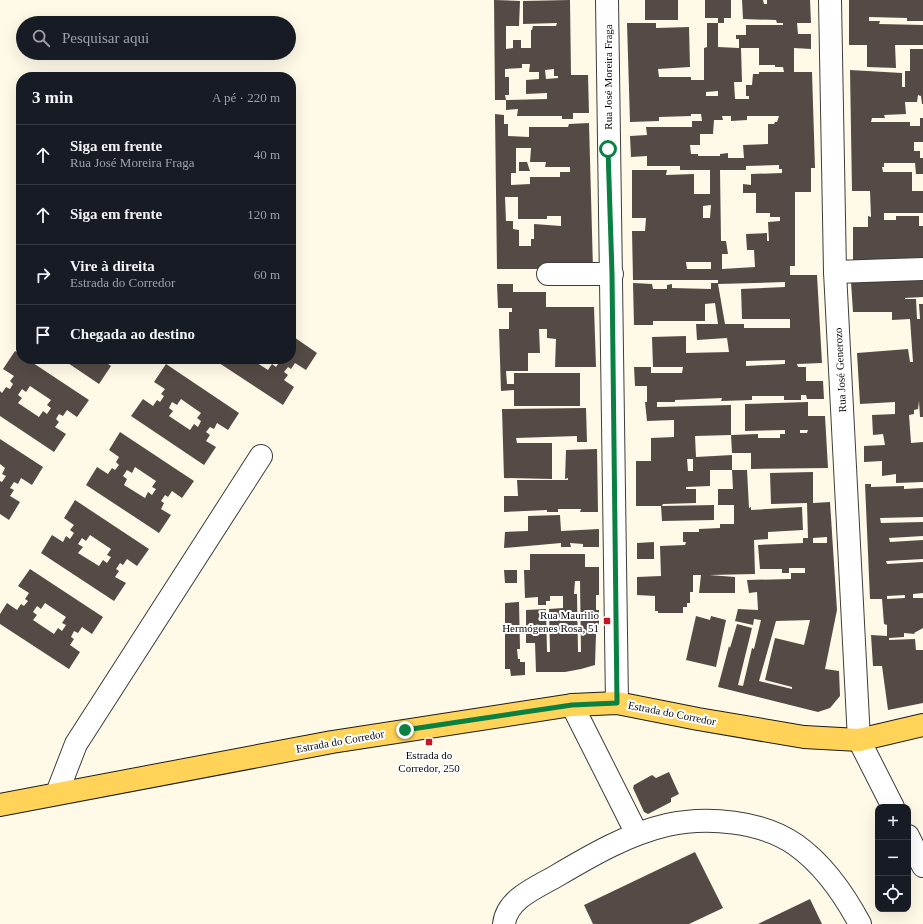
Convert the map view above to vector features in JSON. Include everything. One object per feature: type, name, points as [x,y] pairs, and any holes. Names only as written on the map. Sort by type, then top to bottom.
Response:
[{"type":"main road","name":"Estrada do Corredor","points":[[0,804],[398,731],[572,705],[617,703],[698,719],[804,737],[860,740],[923,725]]},
{"type":"main road","name":"Estrada do Corredor","points":[[0,817],[216,774],[254,757]]},
{"type":"street","name":"Rua José Moreira Fraga","points":[[607,0],[617,703]]},
{"type":"street","name":"Rua José Generozo","points":[[830,0],[835,272],[860,740]]},
{"type":"street","points":[[835,272],[923,269]]},
{"type":"street","points":[[548,274],[612,274]]},
{"type":"street","points":[[57,793],[76,744],[261,456]]},
{"type":"street","points":[[572,705],[636,834]]},
{"type":"street","points":[[860,740],[892,804]]},
{"type":"street","points":[[504,924],[505,918],[514,903],[529,891],[580,862],[636,834],[667,825],[696,820],[731,822],[762,829],[795,844],[821,867],[849,904],[860,924]]},
{"type":"street","points":[[910,840],[923,866]]},
{"type":"building","points":[[494,0],[520,1],[519,26],[506,26],[506,49],[513,48],[513,40],[521,40],[521,48],[531,48],[531,30],[533,26],[556,26],[557,23],[523,24],[523,1],[570,0],[571,75],[588,75],[589,113],[573,113],[573,119],[562,119],[562,116],[517,116],[518,109],[506,110],[506,100],[495,100]],"holes":[[[522,64],[530,64],[529,72],[539,72],[539,79],[526,80],[526,94],[547,93],[547,99],[506,100],[505,95],[509,95],[509,77],[505,77],[505,69],[522,68]],[[554,69],[554,76],[558,76],[558,78],[546,79],[545,70]]]},
{"type":"building","points":[[645,0],[678,0],[678,20],[645,20]]},
{"type":"building","points":[[705,0],[731,0],[731,18],[724,18],[724,23],[718,23],[718,18],[705,18]]},
{"type":"building","points":[[742,0],[763,0],[764,4],[767,4],[767,0],[810,0],[811,23],[797,23],[798,34],[811,34],[811,49],[794,48],[794,72],[812,72],[815,168],[811,168],[811,192],[795,192],[795,266],[790,266],[790,275],[817,275],[822,363],[797,364],[798,367],[806,367],[806,381],[823,381],[824,399],[807,399],[806,395],[801,395],[801,400],[784,400],[784,396],[752,396],[752,400],[721,401],[722,398],[657,402],[657,407],[731,405],[731,435],[695,436],[696,457],[732,455],[732,470],[710,470],[710,486],[686,487],[686,489],[696,489],[696,503],[663,504],[662,506],[714,505],[714,520],[662,521],[661,506],[636,506],[636,461],[651,461],[651,438],[674,437],[674,420],[647,421],[645,402],[647,402],[647,386],[635,386],[634,367],[651,367],[651,373],[682,373],[683,367],[653,367],[652,337],[686,336],[686,353],[729,352],[727,338],[697,340],[696,324],[718,324],[715,303],[705,304],[705,321],[653,321],[653,325],[634,325],[633,283],[652,284],[653,289],[667,289],[667,285],[672,284],[672,288],[711,289],[711,283],[718,283],[718,280],[633,280],[632,231],[645,231],[646,218],[632,218],[632,170],[667,170],[666,175],[694,174],[694,194],[710,194],[710,170],[680,170],[680,166],[647,166],[647,156],[631,157],[630,136],[647,135],[646,127],[692,127],[692,121],[702,121],[701,114],[691,114],[691,116],[659,117],[659,121],[630,122],[627,23],[656,23],[656,28],[689,27],[690,67],[658,69],[659,77],[691,77],[691,80],[704,80],[704,48],[707,47],[707,23],[718,23],[718,47],[739,48],[739,39],[736,39],[736,35],[746,35],[746,25],[783,25],[783,23],[777,23],[776,20],[743,19]],"holes":[[[741,48],[759,48],[759,65],[775,65],[775,67],[783,67],[784,72],[759,72],[759,74],[753,74],[752,85],[746,85],[746,96],[749,96],[749,99],[735,99],[734,82],[742,82]],[[718,91],[718,96],[706,96],[706,92]],[[722,116],[731,116],[731,121],[747,120],[747,116],[779,116],[777,122],[774,124],[768,124],[768,144],[743,145],[744,158],[728,158],[728,153],[720,154],[720,156],[698,156],[698,154],[691,154],[690,145],[700,145],[700,134],[713,134],[714,120],[723,120]],[[779,165],[779,169],[782,169],[782,173],[751,174],[751,185],[743,184],[743,193],[756,193],[756,213],[770,213],[770,217],[780,217],[780,221],[768,222],[769,241],[767,241],[767,233],[746,234],[747,250],[754,250],[755,267],[722,269],[722,254],[728,254],[726,241],[721,241],[720,170],[746,170],[746,166]],[[711,205],[710,218],[703,218],[703,206]],[[686,262],[711,262],[711,269],[687,269]],[[785,282],[785,287],[741,289],[742,319],[790,319],[790,328],[744,328],[744,324],[725,324],[718,284]],[[785,360],[785,364],[746,366],[746,361]],[[687,459],[693,459],[693,471],[688,471]]]},
{"type":"building","points":[[849,0],[923,0],[923,21],[907,21],[907,18],[869,17],[869,21],[880,21],[879,24],[923,25],[923,45],[895,45],[896,68],[867,67],[867,45],[849,45]]},
{"type":"building","points":[[910,49],[923,49],[923,104],[921,96],[918,95],[917,102],[905,102],[906,114],[884,115],[885,118],[872,118],[871,122],[910,122],[910,126],[920,126],[920,118],[923,118],[923,142],[914,142],[914,151],[920,151],[920,158],[923,158],[923,174],[916,174],[915,163],[884,163],[884,167],[882,167],[883,172],[912,172],[912,191],[923,191],[923,213],[884,213],[884,220],[896,220],[896,216],[919,216],[919,226],[923,226],[923,261],[853,264],[853,227],[868,227],[868,216],[871,217],[870,191],[852,191],[850,70],[902,73],[902,87],[905,87],[905,71],[910,71]]},
{"type":"building","points":[[495,114],[504,115],[504,124],[508,124],[508,136],[529,137],[529,127],[568,127],[569,124],[589,123],[593,269],[497,269]],"holes":[[[516,148],[531,148],[530,162],[546,162],[545,167],[570,167],[570,172],[560,172],[560,177],[530,177],[530,184],[511,185],[511,173],[516,173]],[[505,197],[518,197],[518,219],[547,219],[547,216],[561,216],[561,226],[534,224],[534,239],[531,239],[531,246],[519,246],[519,230],[513,229],[513,221],[506,221]]]},
{"type":"building","points":[[519,162],[527,162],[530,171],[519,171]]},
{"type":"building","points":[[923,279],[923,297],[905,299],[916,299],[917,319],[920,319],[919,304],[923,304],[923,417],[920,417],[919,401],[918,409],[914,410],[914,414],[909,415],[911,443],[923,442],[923,482],[896,483],[896,474],[882,476],[882,461],[864,462],[864,446],[885,445],[883,434],[873,435],[872,415],[895,414],[895,402],[860,404],[857,353],[908,349],[910,362],[913,362],[910,319],[892,320],[892,312],[853,312],[851,282]]},
{"type":"building","points":[[497,284],[513,284],[513,292],[546,292],[546,307],[594,307],[596,367],[555,367],[556,339],[547,338],[547,329],[539,329],[540,353],[528,353],[528,371],[506,371],[507,384],[514,384],[514,373],[580,373],[580,406],[514,406],[514,390],[501,391],[499,329],[509,329],[509,312],[512,312],[512,308],[498,308]]},
{"type":"building","points":[[296,338],[317,353],[306,370],[296,364]]},
{"type":"building","points":[[15,351],[16,364],[35,364],[89,400],[77,417],[67,410],[63,416],[59,414],[56,419],[59,422],[55,427],[66,434],[54,452],[0,416],[0,391],[2,393],[6,387],[10,389],[13,384],[10,381],[14,376],[3,369]],"holes":[[[30,386],[51,400],[47,405],[51,408],[47,414],[43,411],[39,417],[18,403],[22,398],[18,395],[22,389],[26,392]]]},
{"type":"building","points":[[69,364],[108,364],[111,366],[99,384]]},
{"type":"building","points":[[166,364],[239,413],[228,430],[217,423],[214,429],[210,427],[206,432],[210,435],[206,441],[216,447],[204,465],[131,416],[143,399],[153,406],[157,400],[160,402],[164,396],[161,394],[165,389],[154,382]],"holes":[[[181,399],[201,413],[197,418],[201,421],[198,427],[194,424],[190,430],[169,416],[173,411],[169,408],[172,402],[177,405]]]},
{"type":"building","points":[[221,364],[259,364],[268,370],[272,364],[276,367],[278,364],[294,364],[291,369],[288,367],[284,372],[288,375],[284,380],[294,387],[283,405]]},
{"type":"building","points":[[808,402],[808,416],[825,416],[828,468],[751,469],[751,453],[732,453],[731,435],[758,434],[758,438],[780,438],[780,434],[785,434],[785,430],[745,431],[745,404]],"holes":[[[800,430],[808,430],[807,433],[800,433]]]},
{"type":"building","points":[[586,408],[587,442],[577,442],[577,436],[516,438],[517,443],[552,443],[552,479],[504,478],[502,409]]},
{"type":"building","points":[[120,432],[194,481],[182,498],[172,491],[168,497],[165,495],[161,501],[164,503],[161,509],[171,515],[159,533],[86,485],[97,467],[108,474],[112,468],[115,470],[119,465],[116,462],[119,457],[109,450]],"holes":[[[135,467],[156,481],[152,487],[156,489],[152,495],[148,492],[145,498],[124,485],[127,479],[123,476],[127,470],[132,473]]]},
{"type":"building","points":[[0,439],[43,467],[32,485],[21,478],[18,484],[14,482],[10,488],[14,490],[10,496],[20,502],[9,520],[0,514],[0,481],[2,482],[6,476],[2,474],[5,468],[0,464]]},
{"type":"building","points":[[597,449],[598,512],[580,512],[581,509],[558,509],[558,512],[547,512],[547,510],[504,512],[504,496],[518,496],[517,480],[568,480],[568,478],[565,479],[566,450]]},
{"type":"building","points":[[732,470],[747,470],[749,508],[751,507],[751,510],[802,507],[803,530],[768,532],[768,539],[754,540],[755,574],[709,575],[735,577],[735,593],[699,593],[701,575],[693,575],[693,592],[690,592],[690,603],[687,603],[687,607],[683,607],[683,613],[658,613],[658,611],[655,611],[655,596],[637,595],[637,577],[661,576],[660,546],[685,545],[686,542],[683,542],[683,532],[699,532],[699,529],[720,528],[720,524],[734,524],[734,505],[718,505],[718,489],[733,489]]},
{"type":"building","points":[[813,472],[813,503],[830,502],[837,610],[825,669],[839,671],[840,696],[830,708],[818,712],[718,687],[729,646],[730,648],[737,624],[752,628],[738,685],[743,686],[752,648],[754,649],[761,620],[754,619],[753,625],[735,621],[738,609],[758,610],[757,592],[749,593],[747,580],[791,579],[791,573],[805,573],[805,568],[789,568],[789,573],[782,573],[782,569],[760,569],[758,545],[803,543],[803,538],[808,538],[807,503],[771,504],[770,473]],"holes":[[[827,537],[827,543],[813,543],[813,538]],[[810,620],[804,645],[775,638],[765,680],[792,687],[792,689],[759,681],[776,621]]]},
{"type":"building","points":[[865,484],[871,484],[871,487],[904,486],[904,489],[923,488],[923,517],[880,518],[881,523],[923,522],[923,536],[889,538],[890,542],[923,540],[923,559],[886,561],[887,564],[923,562],[923,593],[913,594],[913,598],[923,598],[923,628],[914,633],[915,634],[904,633],[904,637],[889,638],[889,640],[915,639],[916,650],[923,650],[923,703],[888,710],[882,666],[873,666],[871,635],[887,636],[887,625],[884,624],[882,599],[870,599]],"holes":[[[905,595],[905,598],[887,599],[887,596]]]},
{"type":"building","points":[[75,500],[149,549],[137,566],[127,559],[123,565],[120,563],[116,569],[119,571],[115,577],[126,583],[114,601],[41,553],[52,535],[63,542],[66,536],[70,539],[74,533],[70,530],[74,525],[64,518]],"holes":[[[90,535],[111,549],[107,555],[111,557],[107,563],[103,560],[99,566],[78,553],[83,547],[78,544],[82,538],[86,541]]]},
{"type":"building","points":[[560,515],[561,531],[599,529],[599,547],[583,547],[583,544],[570,543],[571,547],[561,547],[561,543],[504,548],[505,532],[528,531],[528,516]]},
{"type":"building","points":[[654,542],[654,559],[637,559],[637,543]]},
{"type":"building","points":[[530,554],[585,554],[585,567],[599,567],[599,595],[596,595],[596,610],[599,610],[599,634],[596,634],[595,665],[565,672],[536,672],[535,643],[526,643],[526,610],[546,609],[547,652],[550,652],[549,609],[563,608],[563,596],[550,596],[550,601],[546,601],[546,605],[538,605],[538,597],[525,598],[524,570],[530,570]],"holes":[[[575,581],[580,581],[581,652],[578,652],[577,594],[574,594]]]},
{"type":"building","points":[[30,569],[103,617],[92,634],[82,627],[78,633],[74,631],[71,637],[74,639],[70,645],[80,652],[69,669],[0,624],[0,614],[7,603],[17,610],[21,604],[24,606],[28,601],[25,599],[29,593],[18,586]],"holes":[[[45,603],[66,617],[62,623],[66,625],[62,631],[58,628],[54,634],[33,620],[37,615],[33,612],[37,606],[41,609]]]},
{"type":"building","points":[[504,570],[517,570],[517,583],[505,583]]},
{"type":"building","points":[[519,602],[520,649],[517,649],[518,659],[520,659],[520,662],[525,662],[525,675],[511,676],[510,669],[505,669],[505,603]]},
{"type":"building","points":[[696,616],[710,620],[711,616],[726,620],[716,667],[686,660]]},
{"type":"building","points":[[669,772],[679,794],[671,798],[671,802],[648,814],[644,812],[633,788],[634,785],[652,775],[656,778]]},
{"type":"building","points":[[695,852],[723,908],[689,924],[593,924],[584,905]]},
{"type":"building","points":[[810,899],[822,924],[758,924]]},
{"type":"place","name":"Rua Maurilio Hermógenes Rosa, 51","points":[[607,621]]},
{"type":"place","name":"Estrada do Corredor, 250","points":[[429,742]]},
{"type":"route","points":[[405,730],[572,705],[617,703],[612,274],[608,149]]}]
